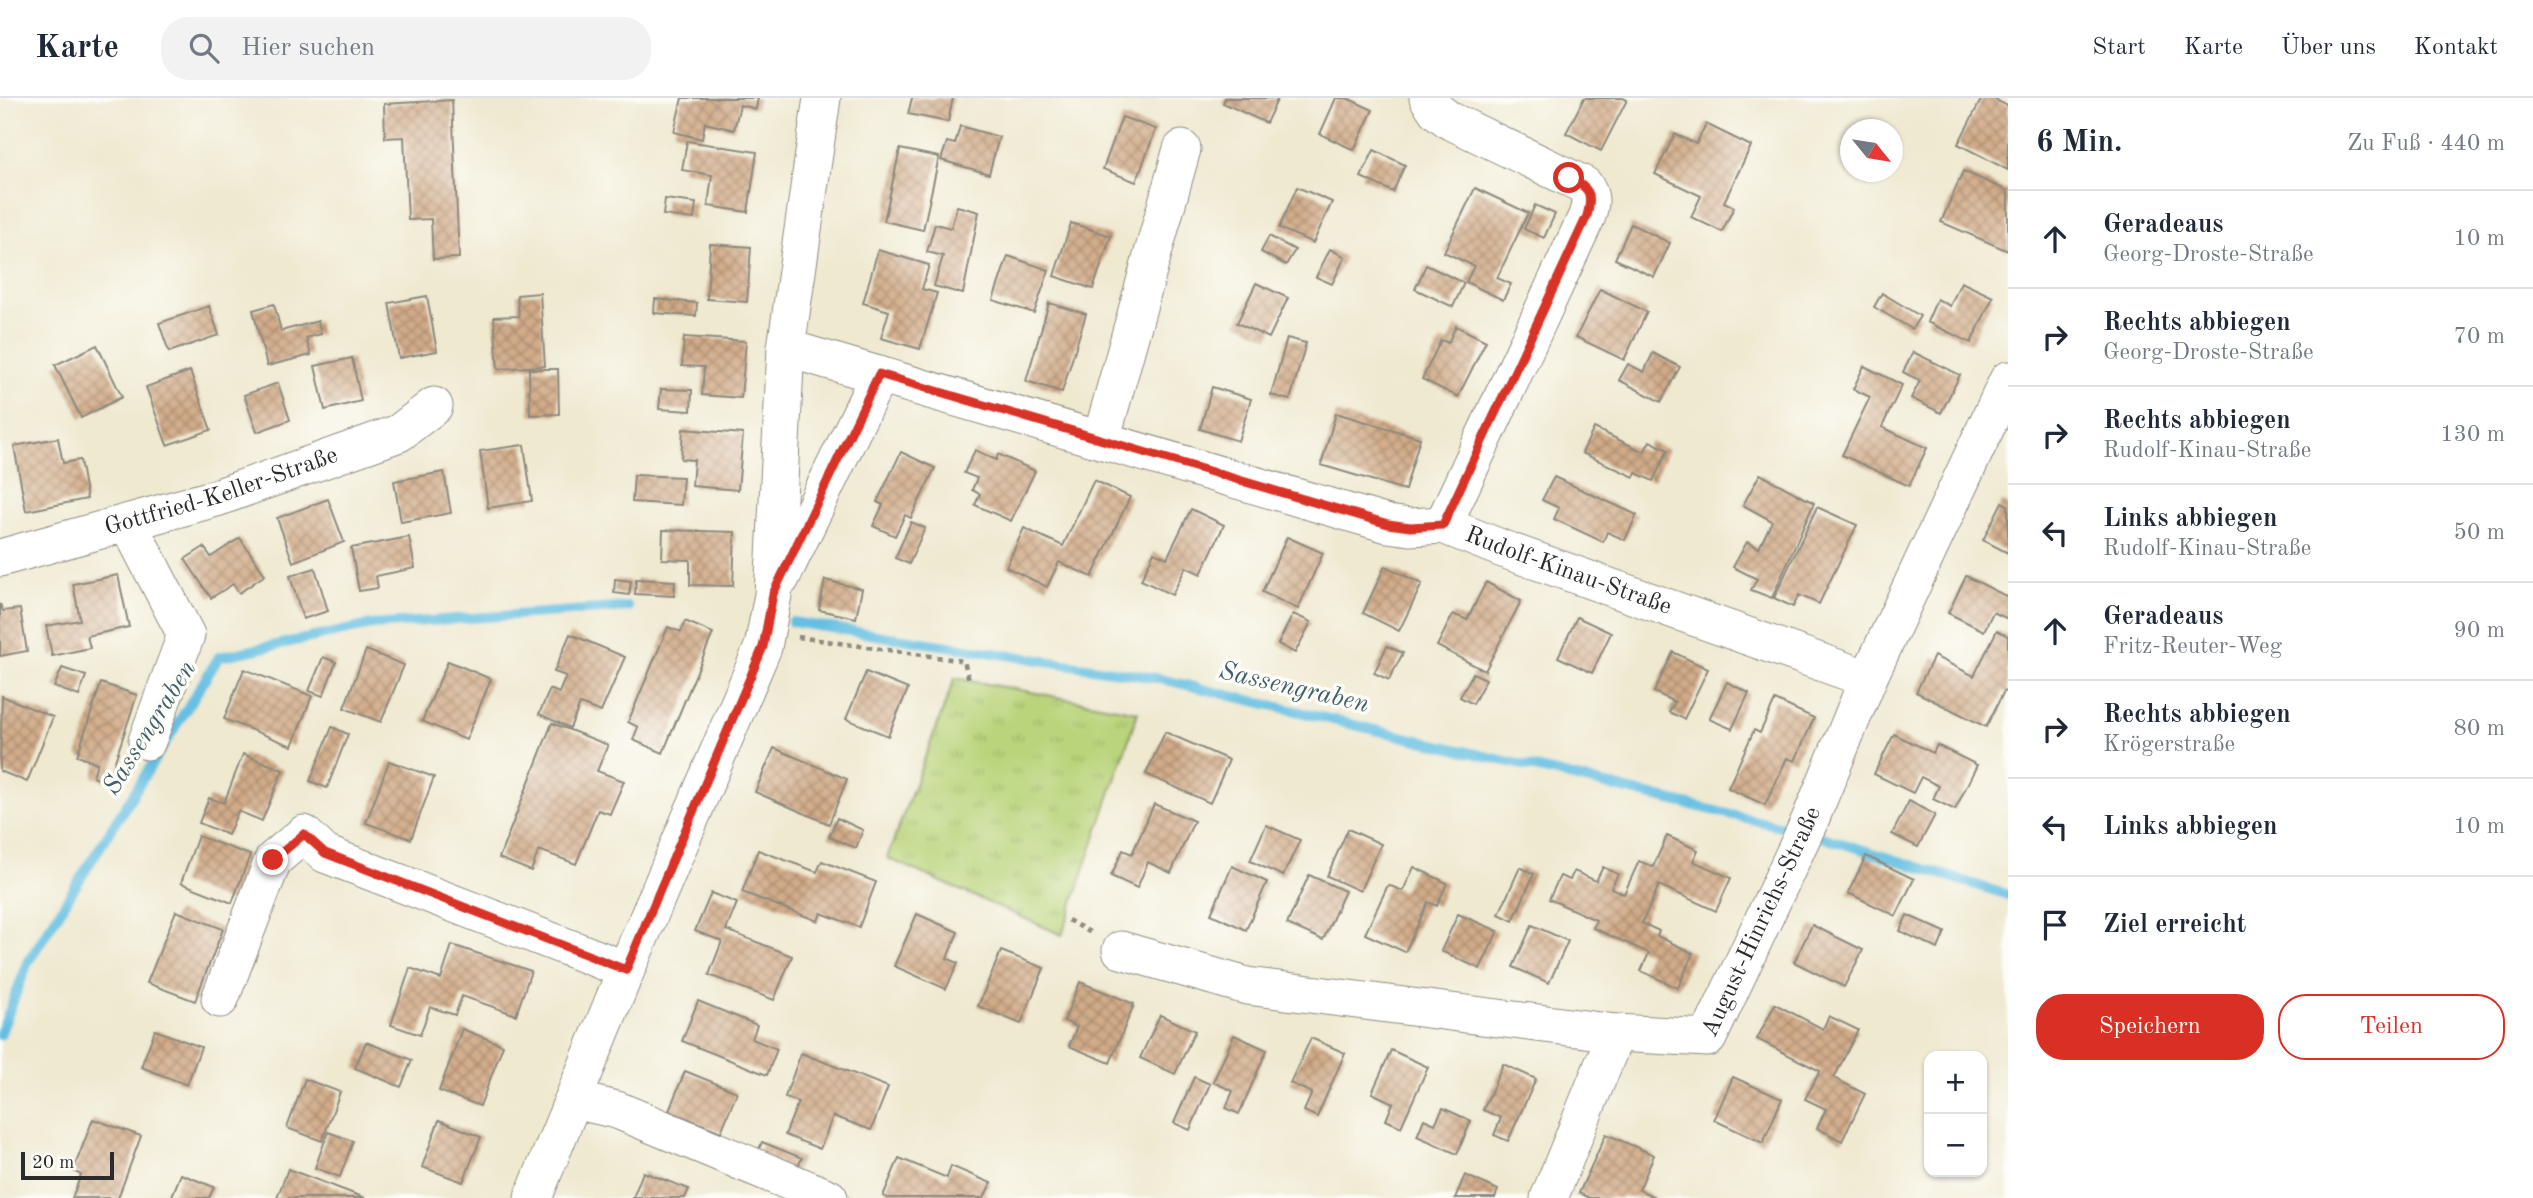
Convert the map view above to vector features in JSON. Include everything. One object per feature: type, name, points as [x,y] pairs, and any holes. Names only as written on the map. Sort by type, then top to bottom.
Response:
[{"type":"street","points":[[533,1198],[763,647],[773,594],[786,348],[822,98]]},
{"type":"street","points":[[1428,98],[1437,111],[1449,120],[1584,185],[1590,193],[1591,202],[1587,216],[1443,525]]},
{"type":"street","points":[[1101,440],[1182,149]]},
{"type":"street","name":"Rudolf-Kinau-Straße","points":[[786,348],[1388,524],[1410,527],[1443,525],[1516,554],[1868,678]]},
{"type":"street","points":[[773,594],[879,374]]},
{"type":"street","name":"August-Hinrichs-Straße","points":[[1121,950],[1247,986],[1616,1033],[1708,1038],[1810,820],[1868,678],[2008,380]]},
{"type":"street","name":"Gottfried-Keller-Straße","points":[[0,558],[216,498],[399,433],[434,406]]},
{"type":"street","points":[[128,523],[186,635],[146,741]]},
{"type":"street","points":[[220,999],[273,860],[304,834],[325,853],[626,970]]},
{"type":"street","points":[[1549,1198],[1616,1033]]},
{"type":"street","points":[[574,1100],[617,1110],[829,1198]]},
{"type":"path","points":[[766,632],[964,661],[969,680]]},
{"type":"green space","points":[[955,678],[1138,712],[1062,935],[887,858]]},
{"type":"building","points":[[682,98],[758,98],[756,109],[740,105],[734,130],[705,123],[702,139],[674,132]]},
{"type":"building","points":[[912,98],[953,98],[948,122],[908,114]]},
{"type":"building","points":[[1225,98],[1278,98],[1266,123],[1223,103]]},
{"type":"building","points":[[1336,98],[1347,98],[1373,110],[1354,150],[1320,134]]},
{"type":"building","points":[[1584,98],[1627,100],[1601,151],[1566,133]]},
{"type":"building","points":[[1982,98],[1992,98],[2008,106],[2008,170],[1958,144]]},
{"type":"building","points":[[452,100],[459,258],[433,259],[431,219],[408,220],[404,137],[385,138],[384,104]]},
{"type":"building","points":[[1122,117],[1156,129],[1136,182],[1103,169]]},
{"type":"building","points":[[1706,124],[1751,146],[1724,202],[1734,207],[1722,232],[1691,217],[1701,196],[1655,174],[1675,134],[1696,144]]},
{"type":"building","points":[[960,126],[999,137],[989,174],[941,160],[947,142],[955,144]]},
{"type":"building","points":[[687,141],[757,152],[748,212],[708,206],[712,175],[682,170]]},
{"type":"building","points":[[900,149],[939,157],[923,230],[884,221]]},
{"type":"building","points":[[1374,150],[1405,165],[1393,192],[1361,177]]},
{"type":"building","points":[[1963,171],[2008,191],[2008,251],[1941,222]]},
{"type":"building","points":[[1297,187],[1332,202],[1313,243],[1279,228]]},
{"type":"building","points":[[1475,188],[1528,213],[1497,278],[1511,284],[1503,300],[1466,282],[1474,266],[1444,252]]},
{"type":"building","points":[[665,199],[696,203],[694,219],[663,215]]},
{"type":"building","points":[[1535,205],[1555,214],[1544,238],[1524,229]]},
{"type":"building","points":[[957,206],[979,212],[963,294],[934,286],[943,256],[927,252],[935,224],[951,228]]},
{"type":"building","points":[[1071,223],[1111,236],[1093,289],[1054,276]]},
{"type":"building","points":[[1631,224],[1670,243],[1654,277],[1615,259]]},
{"type":"building","points":[[1269,236],[1295,250],[1286,265],[1261,252]]},
{"type":"building","points":[[710,244],[751,247],[747,302],[707,299]]},
{"type":"building","points":[[1330,249],[1345,257],[1332,284],[1316,277]]},
{"type":"building","points":[[878,250],[929,265],[922,289],[937,293],[920,349],[881,338],[889,311],[863,303]]},
{"type":"building","points":[[1008,256],[1049,270],[1034,313],[993,300]]},
{"type":"building","points":[[1426,265],[1464,283],[1453,307],[1415,289]]},
{"type":"building","points":[[1961,282],[1993,297],[1971,343],[1927,322],[1937,299],[1950,306]]},
{"type":"building","points":[[1256,283],[1288,298],[1269,338],[1237,323]]},
{"type":"building","points":[[1600,289],[1647,312],[1624,360],[1576,337]]},
{"type":"building","points":[[540,293],[545,366],[498,369],[494,317],[519,316],[517,295]]},
{"type":"building","points":[[1882,293],[1920,316],[1912,329],[1874,307]]},
{"type":"building","points":[[427,296],[437,351],[399,358],[389,303]]},
{"type":"building","points":[[655,299],[697,303],[696,316],[654,313]]},
{"type":"building","points":[[1049,303],[1086,314],[1062,392],[1026,381]]},
{"type":"building","points":[[274,304],[281,331],[318,321],[321,334],[306,338],[311,355],[267,366],[253,310]]},
{"type":"building","points":[[209,306],[219,335],[169,352],[159,323]]},
{"type":"building","points":[[1456,326],[1486,341],[1458,397],[1422,379],[1441,340],[1448,343]]},
{"type":"building","points":[[684,337],[746,341],[741,398],[702,395],[704,367],[682,366]]},
{"type":"building","points":[[1287,338],[1306,343],[1290,400],[1271,395]]},
{"type":"building","points":[[97,345],[122,397],[81,418],[55,365]]},
{"type":"building","points":[[1913,352],[1960,375],[1941,413],[1911,398],[1920,381],[1903,372]]},
{"type":"building","points":[[1653,353],[1680,367],[1661,402],[1619,380],[1628,364],[1644,372]]},
{"type":"building","points":[[352,358],[361,401],[325,410],[315,366]]},
{"type":"building","points":[[1864,366],[1902,385],[1882,427],[1927,448],[1909,486],[1842,455],[1870,397],[1853,389]]},
{"type":"building","points":[[529,369],[558,369],[559,414],[530,415]]},
{"type":"building","points":[[190,371],[211,430],[167,445],[146,387]]},
{"type":"building","points":[[278,383],[290,420],[257,432],[244,395]]},
{"type":"building","points":[[1212,387],[1251,399],[1238,441],[1200,429]]},
{"type":"building","points":[[661,389],[692,390],[691,411],[659,409]]},
{"type":"building","points":[[1336,413],[1420,438],[1405,490],[1321,465]]},
{"type":"building","points":[[1594,428],[1644,452],[1650,441],[1668,450],[1653,481],[1636,473],[1634,477],[1582,453]]},
{"type":"building","points":[[683,429],[743,434],[738,490],[692,486],[694,460],[681,459]]},
{"type":"building","points":[[58,438],[63,463],[80,460],[87,499],[26,511],[14,446]]},
{"type":"building","points":[[524,445],[532,501],[488,508],[480,451]]},
{"type":"building","points":[[975,450],[996,460],[998,454],[1035,471],[1011,521],[975,505],[980,494],[972,490],[977,478],[964,473]]},
{"type":"building","points":[[901,452],[935,468],[911,518],[905,515],[895,536],[873,526],[883,505],[877,502]]},
{"type":"building","points":[[444,472],[451,513],[401,522],[394,481]]},
{"type":"building","points":[[1760,474],[1814,503],[1772,598],[1751,590],[1757,579],[1733,567],[1747,542],[1759,548],[1772,521],[1743,505]]},
{"type":"building","points":[[634,475],[683,477],[681,505],[632,502]]},
{"type":"building","points":[[1554,477],[1637,515],[1625,540],[1607,532],[1603,542],[1554,519],[1559,508],[1542,500]]},
{"type":"building","points":[[1094,480],[1130,497],[1092,577],[1059,562],[1047,587],[1006,567],[1024,528],[1063,546]]},
{"type":"building","points":[[328,499],[344,542],[293,562],[277,518]]},
{"type":"building","points":[[2002,502],[2008,505],[2008,553],[1983,540]]},
{"type":"building","points":[[1817,507],[1857,525],[1819,604],[1799,595],[1793,607],[1774,598]]},
{"type":"building","points":[[1191,509],[1224,525],[1201,574],[1186,567],[1172,595],[1141,580],[1154,552],[1167,558]]},
{"type":"building","points":[[911,522],[925,528],[909,564],[895,558]]},
{"type":"building","points":[[663,530],[735,532],[733,586],[690,585],[690,560],[662,559]]},
{"type":"building","points":[[409,537],[415,568],[376,576],[378,588],[359,591],[351,548]]},
{"type":"building","points":[[1287,537],[1323,553],[1298,609],[1262,592]]},
{"type":"building","points":[[240,538],[265,575],[239,593],[233,584],[211,598],[185,559],[204,547],[211,557]]},
{"type":"building","points":[[1385,566],[1422,584],[1399,631],[1363,613]]},
{"type":"building","points":[[315,568],[328,611],[303,619],[290,576]]},
{"type":"building","points":[[118,575],[129,627],[87,636],[90,648],[52,656],[46,626],[80,620],[73,584]]},
{"type":"building","points":[[1966,576],[2008,597],[2008,619],[1993,612],[1984,631],[1948,613]]},
{"type":"building","points":[[615,579],[631,581],[629,595],[614,593]]},
{"type":"building","points":[[636,579],[675,581],[674,596],[635,594]]},
{"type":"building","points":[[825,580],[862,589],[856,618],[819,610]]},
{"type":"building","points":[[1486,582],[1521,601],[1485,671],[1437,646],[1453,614],[1467,620]]},
{"type":"building","points":[[0,604],[3,611],[20,609],[27,651],[0,656]]},
{"type":"building","points":[[1293,614],[1311,622],[1295,653],[1278,644]]},
{"type":"building","points":[[1577,617],[1611,633],[1592,673],[1558,657]]},
{"type":"building","points":[[685,621],[713,633],[663,753],[633,740],[638,727],[628,722],[668,627],[681,632]]},
{"type":"building","points":[[1997,630],[2008,636],[2008,693],[2004,691],[1986,727],[1916,692],[1934,656],[1974,676]]},
{"type":"building","points":[[570,634],[625,657],[601,712],[580,704],[570,728],[539,714],[550,689],[559,693],[566,676],[554,672]]},
{"type":"building","points":[[1387,646],[1403,653],[1389,680],[1374,673]]},
{"type":"building","points":[[366,650],[404,665],[381,722],[344,708]]},
{"type":"building","points":[[1673,652],[1708,669],[1684,719],[1669,712],[1675,702],[1654,692]]},
{"type":"building","points":[[323,657],[336,662],[323,696],[309,691]]},
{"type":"building","points":[[448,661],[491,679],[466,740],[422,721]]},
{"type":"building","points":[[62,668],[86,676],[79,696],[54,687]]},
{"type":"building","points":[[244,669],[312,696],[292,746],[224,719]]},
{"type":"building","points":[[866,672],[908,689],[888,736],[846,719]]},
{"type":"building","points":[[1473,673],[1486,679],[1473,704],[1460,697]]},
{"type":"building","points":[[1727,682],[1749,693],[1732,729],[1709,719]]},
{"type":"building","points":[[101,683],[137,695],[108,782],[93,777],[97,763],[77,756]]},
{"type":"building","points":[[2,696],[53,717],[27,782],[0,771]]},
{"type":"building","points":[[1775,700],[1814,718],[1795,761],[1787,758],[1765,805],[1728,788],[1754,730],[1760,733]]},
{"type":"building","points":[[552,723],[608,745],[597,771],[624,781],[610,814],[598,810],[576,864],[539,850],[531,871],[499,858]]},
{"type":"building","points":[[332,727],[348,734],[327,788],[310,781]]},
{"type":"building","points":[[1165,732],[1229,760],[1210,803],[1146,774]]},
{"type":"building","points":[[1894,734],[1933,753],[1937,745],[1977,765],[1955,810],[1933,799],[1939,786],[1921,777],[1913,793],[1874,774]]},
{"type":"building","points":[[774,748],[847,779],[829,824],[755,792]]},
{"type":"building","points":[[243,754],[283,770],[262,821],[238,811],[228,835],[199,823],[209,798],[224,803]]},
{"type":"building","points":[[389,761],[434,777],[411,839],[366,823]]},
{"type":"building","points":[[1909,801],[1935,815],[1918,847],[1892,834]]},
{"type":"building","points":[[1154,804],[1194,821],[1171,873],[1148,862],[1137,888],[1111,876],[1123,850],[1132,854]]},
{"type":"building","points":[[837,818],[863,830],[856,848],[829,837]]},
{"type":"building","points":[[1266,825],[1300,840],[1283,876],[1250,861]]},
{"type":"building","points":[[1348,829],[1381,844],[1360,891],[1327,876]]},
{"type":"building","points":[[198,836],[250,855],[232,903],[181,883]]},
{"type":"building","points":[[1667,836],[1698,850],[1693,861],[1731,878],[1716,911],[1659,885],[1642,923],[1659,931],[1657,936],[1693,953],[1678,988],[1641,971],[1649,953],[1593,928],[1596,920],[1549,899],[1560,876],[1570,880],[1574,871],[1596,881],[1603,867],[1618,874],[1611,888],[1624,894],[1639,861],[1653,867]]},
{"type":"building","points":[[758,850],[817,872],[822,861],[876,882],[859,927],[821,913],[818,921],[742,892]]},
{"type":"building","points":[[1866,856],[1914,879],[1896,916],[1848,893]]},
{"type":"building","points":[[1232,866],[1267,882],[1246,930],[1211,914]]},
{"type":"building","points":[[1414,867],[1447,883],[1437,906],[1428,902],[1405,952],[1365,934],[1388,885],[1403,891]]},
{"type":"building","points":[[1520,867],[1534,874],[1513,921],[1499,914]]},
{"type":"building","points":[[1309,875],[1345,891],[1323,940],[1287,924]]},
{"type":"building","points":[[711,893],[737,903],[726,930],[792,956],[774,1000],[709,975],[722,941],[695,931]]},
{"type":"building","points":[[176,911],[223,929],[195,1001],[147,983]]},
{"type":"building","points":[[917,914],[958,932],[947,958],[958,963],[946,989],[894,966]]},
{"type":"building","points":[[1458,914],[1498,931],[1480,969],[1441,951]]},
{"type":"building","points":[[1907,915],[1945,932],[1938,949],[1900,931]]},
{"type":"building","points":[[1532,925],[1568,941],[1549,983],[1513,967]]},
{"type":"building","points":[[1812,925],[1863,950],[1844,987],[1794,962]]},
{"type":"building","points":[[452,945],[531,971],[516,1015],[462,996],[455,1015],[430,1007],[420,1035],[391,1025],[410,968],[441,979]]},
{"type":"building","points":[[1001,951],[1044,968],[1021,1024],[978,1006]]},
{"type":"building","points":[[1080,982],[1134,1004],[1110,1063],[1069,1046],[1077,1027],[1064,1021]]},
{"type":"building","points":[[698,1001],[757,1025],[752,1039],[777,1049],[767,1075],[682,1041]]},
{"type":"building","points":[[1775,1004],[1823,1029],[1829,1016],[1858,1030],[1834,1078],[1865,1094],[1842,1141],[1817,1128],[1826,1109],[1805,1099],[1820,1071],[1757,1039]]},
{"type":"building","points":[[1160,1015],[1195,1031],[1175,1074],[1140,1058]]},
{"type":"building","points":[[462,1029],[503,1045],[480,1106],[439,1091]]},
{"type":"building","points":[[155,1030],[201,1047],[187,1085],[141,1067]]},
{"type":"building","points":[[1234,1035],[1267,1050],[1239,1114],[1226,1108],[1233,1091],[1213,1082]]},
{"type":"building","points":[[1311,1038],[1345,1053],[1317,1117],[1304,1111],[1312,1093],[1290,1083]]},
{"type":"building","points":[[366,1042],[412,1060],[401,1087],[355,1068]]},
{"type":"building","points":[[1391,1050],[1428,1067],[1401,1127],[1386,1120],[1393,1103],[1372,1093]]},
{"type":"building","points":[[801,1053],[888,1087],[871,1130],[833,1116],[820,1149],[785,1135],[798,1102],[785,1097]]},
{"type":"building","points":[[1503,1064],[1536,1079],[1508,1141],[1494,1135],[1501,1118],[1483,1110]]},
{"type":"building","points":[[685,1071],[737,1092],[721,1132],[669,1111]]},
{"type":"building","points":[[1194,1077],[1210,1084],[1190,1130],[1174,1123]]},
{"type":"building","points":[[1733,1077],[1782,1099],[1763,1143],[1714,1120]]},
{"type":"building","points":[[305,1079],[340,1092],[322,1141],[287,1128]]},
{"type":"building","points":[[1443,1108],[1471,1121],[1457,1154],[1417,1136],[1424,1119],[1435,1124]]},
{"type":"building","points":[[93,1119],[141,1136],[118,1198],[72,1198],[81,1175],[73,1171]]},
{"type":"building","points":[[439,1120],[481,1137],[463,1182],[422,1167]]},
{"type":"building","points":[[328,1132],[353,1141],[340,1177],[315,1168]]},
{"type":"building","points":[[1606,1134],[1654,1155],[1639,1190],[1657,1198],[1590,1198],[1579,1193]]},
{"type":"building","points":[[762,1142],[802,1158],[793,1177],[754,1161]]},
{"type":"building","points":[[899,1158],[947,1178],[951,1166],[991,1183],[984,1198],[887,1198],[883,1196]]},
{"type":"building","points":[[288,1169],[365,1198],[277,1198]]},
{"type":"building","points":[[643,1172],[689,1189],[685,1198],[633,1198]]},
{"type":"building","points":[[181,1174],[214,1187],[209,1198],[171,1198]]},
{"type":"building","points":[[1465,1175],[1498,1190],[1495,1198],[1455,1198]]},
{"type":"waterway","name":"Sassengraben","points":[[0,1035],[28,962],[219,657],[371,625],[628,607]]},
{"type":"waterway","name":"Sassengraben","points":[[792,622],[1157,678],[1779,826]]},
{"type":"waterway","name":"Sassengraben","points":[[1822,837],[2008,895]]},
{"type":"route","points":[[273,860],[304,834],[325,853],[626,970],[763,647],[773,594],[879,374],[1388,524],[1410,527],[1443,525],[1587,216],[1591,202],[1590,193],[1584,185],[1569,178]]}]
